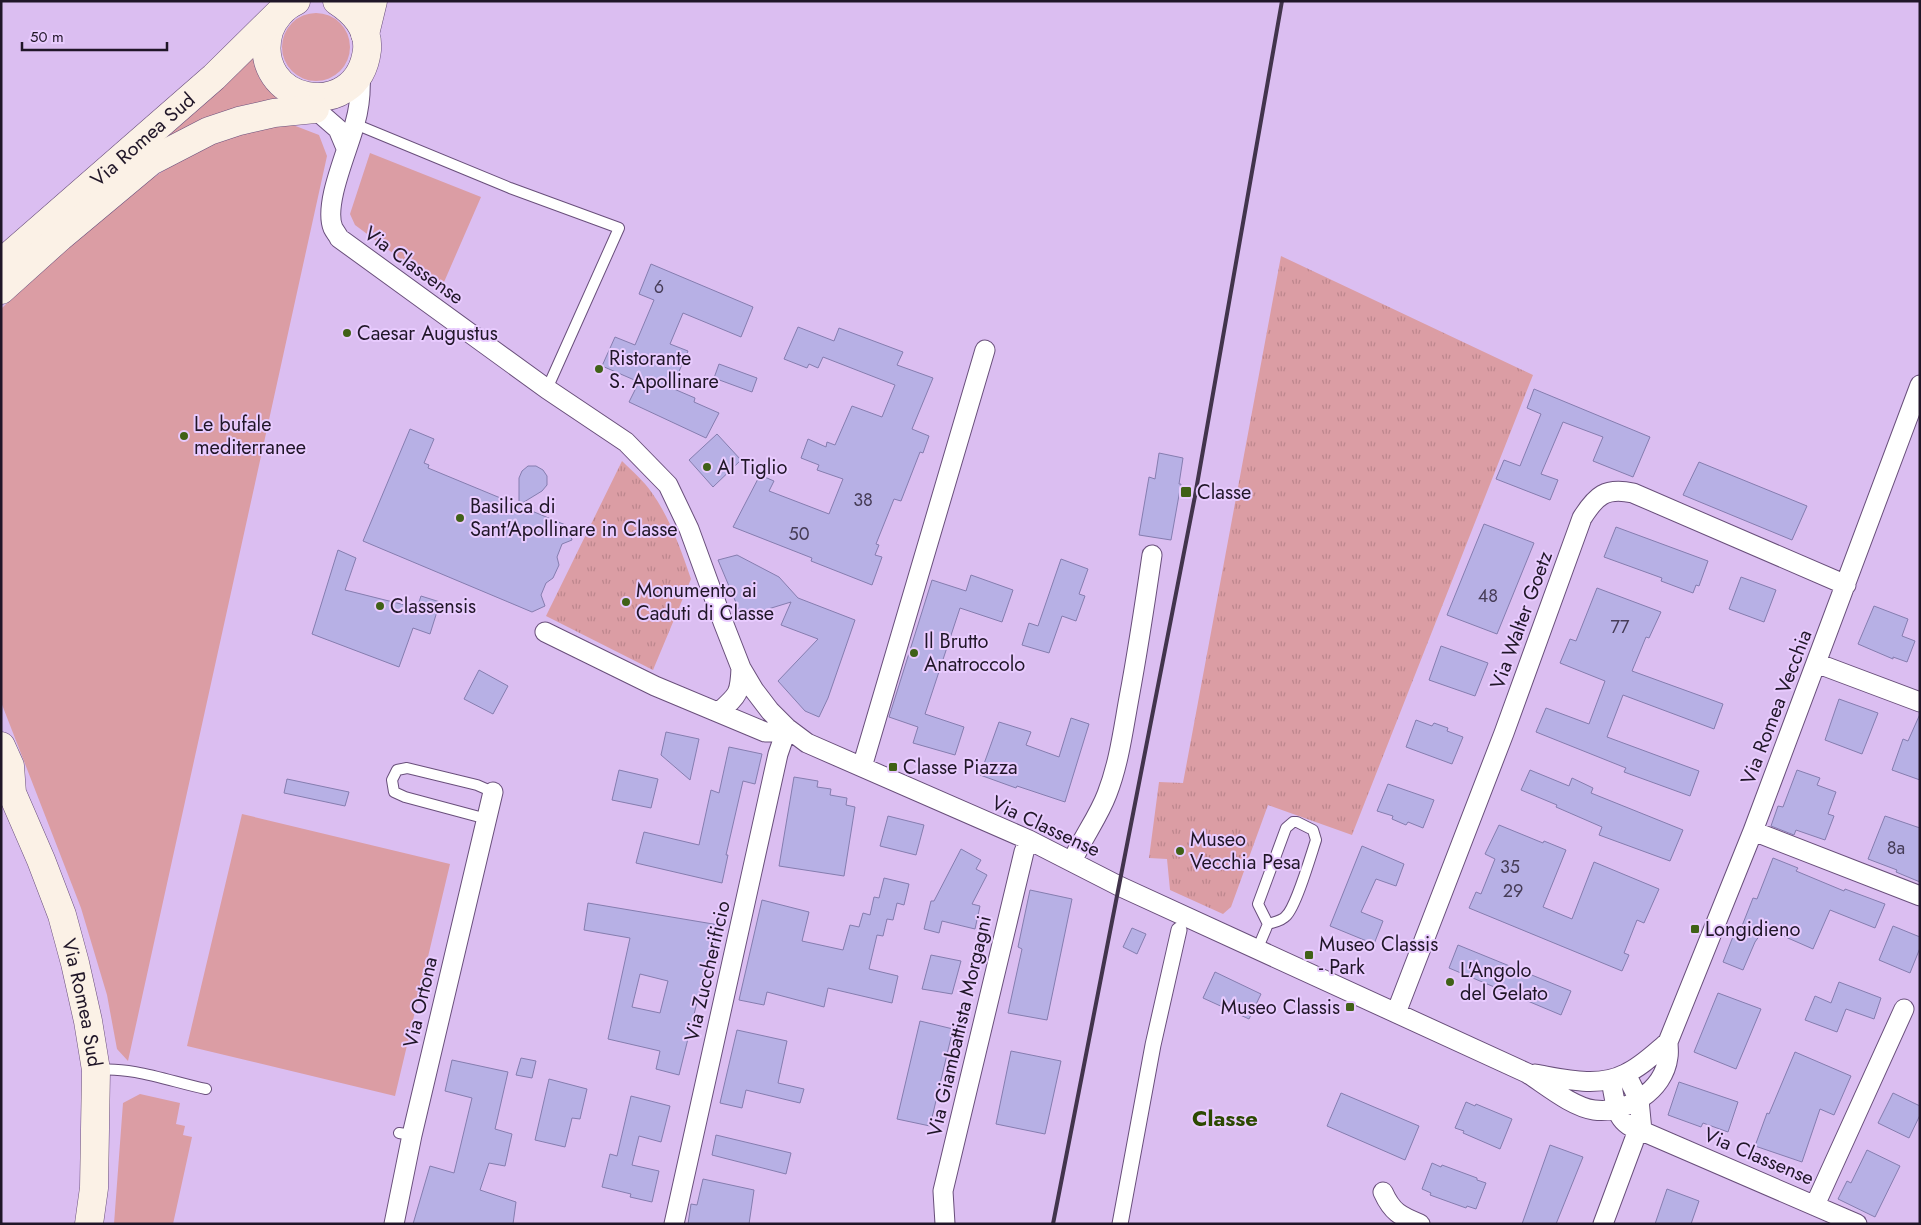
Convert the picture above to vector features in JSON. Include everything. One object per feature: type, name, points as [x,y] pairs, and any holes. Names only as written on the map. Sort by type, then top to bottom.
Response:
[{"type":"main road","points":[[291,4],[271,26],[266,41],[267,57],[273,72],[282,84],[295,93],[313,98],[339,93],[351,84],[360,73],[365,60],[367,47],[365,34],[359,20],[349,9],[337,1]]},
{"type":"main road","points":[[365,34],[373,1]]},
{"type":"main road","name":"Via Romea Sud","points":[[5,258],[214,77],[291,4]]},
{"type":"main road","name":"Via Romea Sud","points":[[1,290],[60,237],[151,161],[209,131],[239,121],[274,113],[315,109]]},
{"type":"main road","name":"Via Romea Sud","points":[[1,746],[10,766],[6,788],[40,860],[62,916],[82,994],[96,1070],[94,1188],[89,1224]]},
{"type":"street","name":"Via Classense","points":[[360,73],[361,94],[355,124],[346,148],[331,213],[333,227],[340,238],[547,389],[626,442],[668,485],[689,529],[722,622],[742,668],[754,690],[787,728],[807,743],[1028,840],[1119,886],[1527,1073],[1570,1101],[1594,1110],[1617,1109],[1639,1100]]},
{"type":"street","points":[[315,109],[338,129],[346,148]]},
{"type":"street","points":[[862,767],[985,350]]},
{"type":"street","name":"Via Romea Vecchia","points":[[1639,1100],[1652,1090],[1659,1080],[1668,1059],[1668,1042],[1753,831],[1920,385]]},
{"type":"street","name":"Via Walter Goetz","points":[[1396,1013],[1504,733],[1582,518],[1595,500],[1618,490],[1633,494],[1846,585]]},
{"type":"street","points":[[1072,862],[1078,847],[1100,810],[1118,762],[1152,555]]},
{"type":"street","points":[[546,632],[656,686],[765,732],[787,728]]},
{"type":"street","points":[[1816,663],[1920,702]]},
{"type":"street","points":[[719,712],[736,697],[741,688],[742,668]]},
{"type":"street","name":"Via Zuccherificio","points":[[674,1224],[778,754],[787,728]]},
{"type":"street","name":"Via Ortona","points":[[394,1224],[406,1134],[493,792]]},
{"type":"street","points":[[1753,831],[1920,896]]},
{"type":"street","name":"Via Giambattista Morgagni","points":[[945,1224],[943,1191],[1028,840]]},
{"type":"street","points":[[1120,1224],[1153,1045],[1179,930]]},
{"type":"street","points":[[1815,1205],[1904,1009]]},
{"type":"street","name":"Via Romea Vecchia","points":[[1619,1077],[1645,1062],[1668,1042]]},
{"type":"street","name":"Via Classense","points":[[1527,1073],[1576,1082],[1619,1077],[1617,1109],[1622,1122],[1634,1129],[1857,1224]]},
{"type":"street","points":[[1603,1224],[1635,1138],[1642,1131],[1639,1100],[1619,1077]]},
{"type":"street","points":[[1383,1192],[1389,1204],[1400,1216],[1420,1224]]},
{"type":"lane","points":[[355,124],[510,188],[619,228],[547,389]]},
{"type":"lane","points":[[487,819],[404,797],[394,792],[392,780],[397,770],[407,768],[477,785],[493,792]]},
{"type":"lane","points":[[1257,950],[1268,924],[1258,904],[1286,828],[1293,822],[1297,822],[1313,830],[1316,840],[1293,905],[1287,916],[1268,924]]},
{"type":"lane","points":[[96,1070],[126,1071],[206,1089]]},
{"type":"green space","points":[[316,13],[329,16],[340,23],[347,34],[350,47],[347,60],[340,71],[329,78],[316,81],[303,78],[292,71],[285,60],[282,47],[285,34],[292,23],[303,16]]},
{"type":"green space","points":[[253,52],[260,79],[286,101],[241,106],[183,130],[132,161]]},
{"type":"green space","points":[[293,125],[319,135],[327,156],[128,1061],[117,1049],[107,995],[81,908],[1,702],[1,309],[59,252],[148,181],[183,158],[216,141],[257,128]]},
{"type":"green space","points":[[370,153],[481,197],[441,289],[355,225],[350,214]]},
{"type":"green space","points":[[1281,256],[1533,375],[1352,835],[1268,805],[1231,907],[1223,914],[1170,890],[1167,859],[1149,858],[1159,782],[1183,783]]},
{"type":"green space","points":[[622,461],[645,484],[664,513],[691,579],[653,670],[546,616]]},
{"type":"green space","points":[[242,814],[450,864],[395,1096],[187,1046]]},
{"type":"green space","points":[[140,1094],[180,1103],[176,1124],[185,1126],[183,1135],[192,1137],[173,1224],[114,1224],[123,1103]]},
{"type":"building","points":[[651,264],[753,307],[741,337],[683,313],[670,344],[688,351],[677,376],[679,376],[674,389],[695,398],[694,402],[719,413],[706,438],[629,402],[639,382],[602,366],[615,337],[635,345],[654,300],[639,294]]},
{"type":"building","points":[[798,327],[834,341],[839,328],[903,352],[897,365],[933,378],[912,429],[929,436],[923,453],[920,452],[901,501],[894,499],[876,544],[879,545],[875,555],[882,557],[872,585],[811,561],[812,558],[733,527],[760,475],[774,481],[769,491],[829,514],[843,479],[817,470],[819,465],[801,458],[808,439],[826,447],[827,442],[835,445],[852,406],[882,417],[895,385],[823,357],[818,368],[809,364],[807,368],[784,359]]},
{"type":"building","points":[[719,364],[757,378],[752,392],[714,378]]},
{"type":"building","points":[[1534,389],[1650,437],[1633,477],[1593,461],[1603,437],[1563,422],[1541,474],[1558,480],[1550,500],[1496,479],[1504,460],[1520,466],[1541,414],[1527,408]]},
{"type":"building","name":"Basilica di Sant'Apollinare in Classe","points":[[410,429],[434,439],[424,463],[429,465],[428,468],[568,526],[572,540],[562,544],[557,557],[559,565],[553,578],[546,583],[541,595],[545,606],[532,612],[363,541]]},
{"type":"building","points":[[717,434],[741,460],[713,487],[689,460]]},
{"type":"building","points":[[1159,453],[1183,458],[1179,484],[1181,484],[1171,540],[1139,535],[1149,477],[1155,479]]},
{"type":"building","points":[[1699,462],[1807,506],[1792,540],[1683,495]]},
{"type":"building","points":[[528,466],[536,466],[543,470],[547,476],[547,485],[542,491],[519,505],[519,478],[522,471]]},
{"type":"building","points":[[1484,524],[1534,543],[1497,634],[1447,615]]},
{"type":"building","points":[[1616,527],[1708,561],[1699,586],[1696,585],[1693,593],[1661,581],[1662,578],[1604,557]]},
{"type":"building","name":"Classensis","points":[[338,550],[356,558],[345,590],[417,608],[421,596],[440,602],[430,634],[413,628],[399,667],[312,634]]},
{"type":"building","points":[[737,555],[779,577],[798,598],[855,620],[828,698],[819,717],[805,711],[778,681],[818,639],[781,625],[791,602],[742,617],[718,560]]},
{"type":"building","points":[[1061,559],[1088,569],[1079,594],[1085,596],[1076,621],[1062,616],[1049,653],[1022,645],[1029,623],[1038,626]]},
{"type":"building","points":[[971,575],[1013,590],[1002,622],[960,608],[925,714],[964,727],[955,755],[913,743],[918,727],[889,717],[932,580],[966,591]]},
{"type":"building","points":[[1741,577],[1776,590],[1764,622],[1729,609]]},
{"type":"building","points":[[1597,588],[1661,612],[1649,638],[1646,637],[1632,671],[1723,704],[1714,729],[1623,695],[1607,737],[1699,771],[1690,796],[1624,772],[1626,768],[1536,732],[1546,708],[1589,724],[1605,681],[1560,663],[1570,639],[1576,641]]},
{"type":"building","points":[[1874,606],[1908,619],[1902,636],[1915,641],[1907,662],[1893,657],[1893,659],[1858,644]]},
{"type":"building","points":[[1441,646],[1488,663],[1475,696],[1429,680]]},
{"type":"building","points":[[479,670],[508,686],[493,714],[464,699]]},
{"type":"building","points":[[1839,699],[1878,713],[1862,754],[1825,740]]},
{"type":"building","points":[[1920,714],[1920,780],[1892,770],[1903,739],[1908,741]]},
{"type":"building","points":[[1071,718],[1089,724],[1065,802],[980,775],[999,722],[1031,732],[1026,745],[1059,757]]},
{"type":"building","points":[[1416,720],[1432,726],[1434,723],[1448,728],[1447,731],[1463,737],[1452,764],[1406,747]]},
{"type":"building","points":[[666,732],[699,739],[690,780],[661,755]]},
{"type":"building","points":[[729,747],[762,754],[755,784],[743,781],[726,855],[728,855],[722,883],[636,863],[644,832],[699,845],[711,790],[719,793]]},
{"type":"building","points":[[619,770],[658,779],[651,808],[612,800]]},
{"type":"building","points":[[1530,770],[1569,786],[1572,778],[1593,788],[1591,793],[1683,830],[1670,861],[1599,835],[1602,827],[1521,790]]},
{"type":"building","points":[[1797,770],[1820,778],[1817,785],[1836,792],[1828,814],[1834,816],[1825,840],[1796,830],[1794,835],[1771,826],[1778,806],[1783,807]]},
{"type":"building","points":[[794,777],[818,781],[817,787],[831,789],[830,795],[847,798],[846,805],[855,807],[844,876],[779,866]]},
{"type":"building","points":[[287,779],[349,792],[345,806],[284,793]]},
{"type":"building","points":[[1388,784],[1434,800],[1423,828],[1408,822],[1406,825],[1392,819],[1393,816],[1377,811]]},
{"type":"building","points":[[888,816],[924,825],[916,855],[880,846]]},
{"type":"building","points":[[1885,816],[1920,828],[1920,882],[1896,872],[1897,870],[1868,859]]},
{"type":"building","points":[[1499,825],[1566,850],[1543,907],[1572,919],[1594,862],[1659,889],[1644,923],[1637,920],[1624,953],[1629,955],[1622,971],[1469,908],[1476,892],[1481,894],[1495,859],[1485,854]]},
{"type":"building","points":[[1362,846],[1404,864],[1396,886],[1376,879],[1361,912],[1383,921],[1374,944],[1330,926]]},
{"type":"building","points":[[961,849],[981,860],[976,869],[987,875],[972,904],[980,906],[975,929],[942,921],[939,933],[924,929],[931,901],[934,901]]},
{"type":"building","points":[[1773,858],[1798,868],[1796,871],[1844,891],[1845,889],[1885,904],[1875,928],[1830,910],[1813,949],[1765,928],[1755,942],[1743,970],[1723,962],[1734,934],[1738,936],[1753,898],[1757,899]]},
{"type":"building","points":[[884,878],[909,884],[904,905],[897,903],[893,920],[887,919],[883,936],[877,935],[869,969],[898,976],[892,1003],[828,988],[824,1007],[767,992],[764,1005],[739,1000],[762,900],[809,912],[802,941],[843,950],[850,925],[859,927],[863,913],[870,915],[874,897],[879,898]]},
{"type":"building","points":[[1030,890],[1072,899],[1047,1020],[1008,1013],[1022,949],[1018,947]]},
{"type":"building","points":[[588,903],[719,925],[709,971],[705,970],[679,1075],[656,1069],[660,1051],[608,1039],[630,938],[584,930]],"holes":[[[640,974],[668,981],[660,1013],[632,1007]]]},
{"type":"building","points":[[1893,926],[1920,937],[1920,948],[1910,973],[1879,960]]},
{"type":"building","points":[[1132,928],[1146,934],[1137,954],[1123,947]]},
{"type":"building","points":[[1458,945],[1571,991],[1561,1015],[1449,968]]},
{"type":"building","points":[[931,955],[961,961],[952,994],[922,989]]},
{"type":"building","points":[[1215,972],[1261,994],[1249,1019],[1203,998]]},
{"type":"building","points":[[1839,982],[1881,998],[1874,1019],[1846,1009],[1837,1032],[1805,1020],[1815,996],[1831,1003]]},
{"type":"building","points":[[1718,993],[1761,1009],[1736,1069],[1694,1052]]},
{"type":"building","points":[[920,1021],[953,1029],[930,1126],[897,1119]]},
{"type":"building","points":[[737,1030],[787,1041],[778,1083],[804,1089],[800,1103],[746,1090],[742,1108],[720,1103]]},
{"type":"building","points":[[1011,1051],[1061,1061],[1045,1134],[996,1124]]},
{"type":"building","points":[[1795,1052],[1851,1076],[1834,1115],[1820,1109],[1802,1162],[1755,1146],[1767,1113],[1769,1114]]},
{"type":"building","points":[[521,1058],[536,1061],[532,1078],[516,1075]]},
{"type":"building","points":[[452,1060],[508,1072],[495,1129],[512,1134],[505,1166],[489,1163],[480,1190],[516,1202],[513,1224],[413,1224],[430,1166],[454,1173],[472,1098],[445,1091]]},
{"type":"building","points":[[549,1079],[587,1089],[580,1119],[572,1118],[565,1147],[535,1140]]},
{"type":"building","points":[[1679,1082],[1738,1102],[1728,1132],[1703,1123],[1701,1127],[1668,1115]]},
{"type":"building","points":[[1341,1093],[1419,1126],[1405,1160],[1327,1126]]},
{"type":"building","points":[[1893,1093],[1920,1106],[1920,1115],[1909,1138],[1878,1123]]},
{"type":"building","points":[[631,1096],[670,1106],[661,1142],[639,1136],[632,1165],[659,1171],[652,1202],[630,1197],[631,1194],[602,1187],[610,1154],[617,1156]]},
{"type":"building","points":[[1466,1102],[1475,1106],[1476,1104],[1512,1119],[1500,1149],[1455,1128]]},
{"type":"building","points":[[716,1135],[791,1153],[786,1174],[712,1155]]},
{"type":"building","points":[[1550,1145],[1583,1157],[1556,1224],[1522,1224]]},
{"type":"building","points":[[1867,1150],[1900,1166],[1875,1217],[1838,1199],[1847,1181],[1851,1183]]},
{"type":"building","points":[[1432,1163],[1441,1167],[1442,1165],[1486,1183],[1476,1209],[1467,1206],[1466,1208],[1430,1195],[1431,1193],[1422,1189]]},
{"type":"building","points":[[703,1179],[754,1190],[749,1224],[688,1224],[691,1204],[697,1205]]},
{"type":"building","points":[[1667,1189],[1699,1201],[1691,1224],[1655,1224]]},
{"type":"railway","points":[[1053,1224],[1195,496],[1282,1]]},
{"type":"place","name":"Caesar Augustus","points":[[347,333]]},
{"type":"place","name":"Ristorante S. Apollinare","points":[[599,369]]},
{"type":"place","name":"Le bufale mediterranee","points":[[184,436]]},
{"type":"place","name":"Al Tiglio","points":[[707,467]]},
{"type":"place","name":"Classe","points":[[1186,492]]},
{"type":"place","name":"Basilica di Sant'Apollinare in Classe","points":[[460,518]]},
{"type":"place","name":"Monumento ai Caduti di Classe","points":[[626,602]]},
{"type":"place","name":"Classensis","points":[[380,606]]},
{"type":"place","name":"Il Brutto Anatroccolo","points":[[914,653]]},
{"type":"place","name":"Classe Piazza","points":[[893,767]]},
{"type":"place","name":"Museo Vecchia Pesa","points":[[1180,851]]},
{"type":"place","name":"Longidieno","points":[[1695,929]]},
{"type":"place","name":"Museo Classis - Park","points":[[1309,955]]},
{"type":"place","name":"L'Angolo del Gelato","points":[[1450,982]]},
{"type":"place","name":"Museo Classis","points":[[1350,1007]]},
{"type":"district","name":"Classe","points":[[1225,1118]]}]
